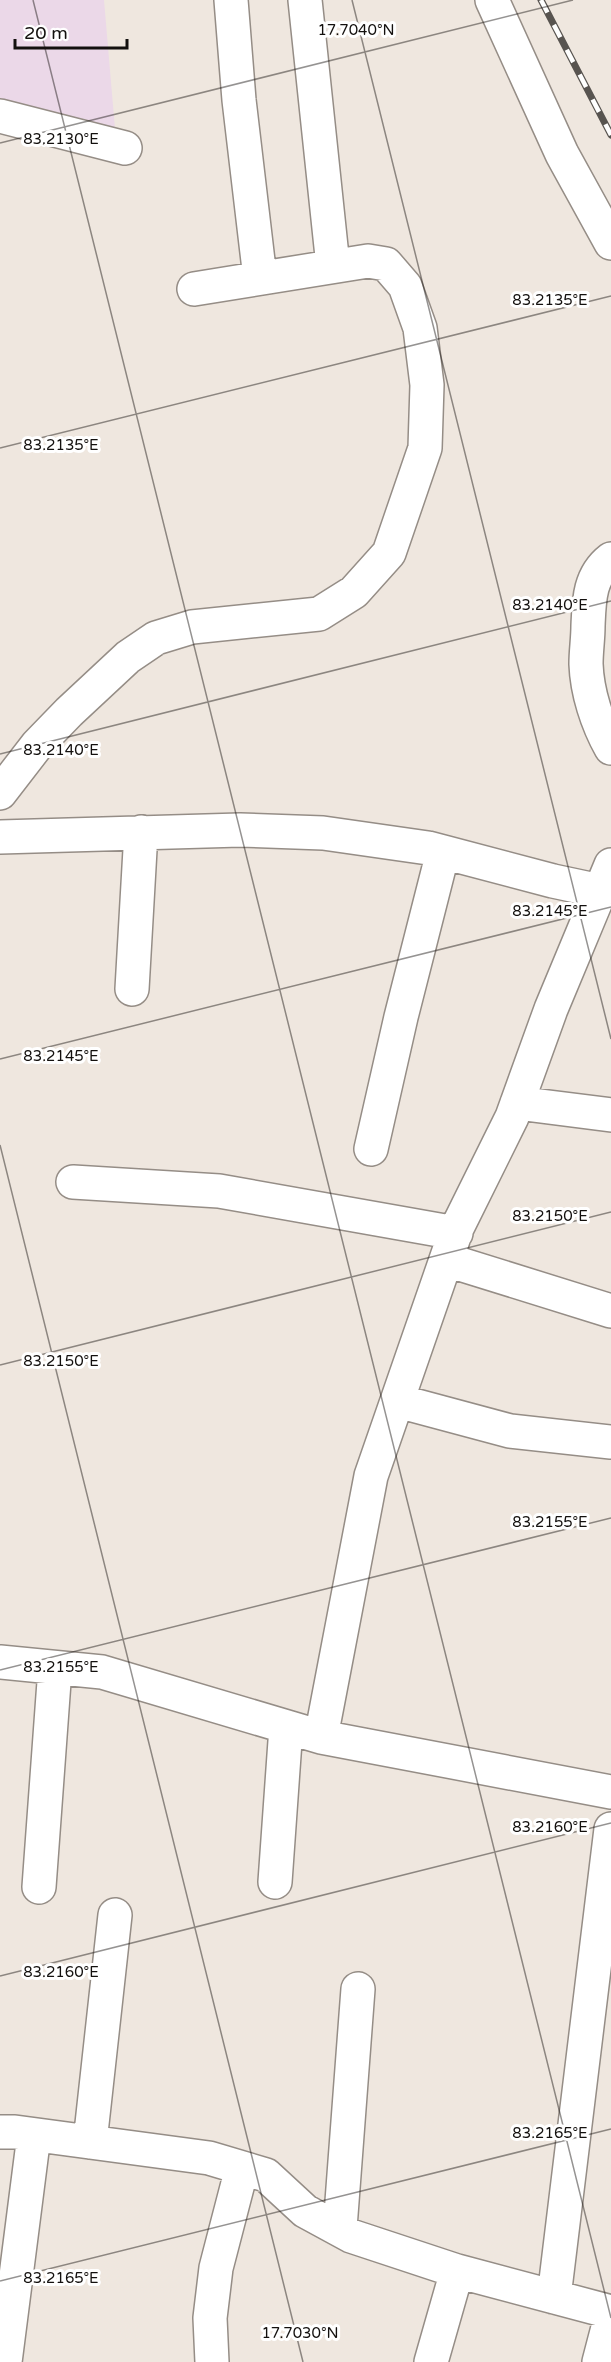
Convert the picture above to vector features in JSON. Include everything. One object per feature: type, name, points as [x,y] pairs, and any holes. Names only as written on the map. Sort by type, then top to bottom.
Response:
[{"type":"street","points":[[231,0],[239,100],[261,278]]},
{"type":"street","points":[[305,0],[333,266]]},
{"type":"street","points":[[492,0],[562,154],[611,243]]},
{"type":"street","points":[[0,116],[125,148]]},
{"type":"street","points":[[0,793],[36,745],[53,728],[128,657],[156,638],[192,627],[319,614],[354,592],[389,553],[425,448],[427,385],[420,328],[405,286],[386,264],[368,261],[194,289]]},
{"type":"street","points":[[611,559],[597,572],[592,587],[588,606],[586,664],[594,710],[611,748]]},
{"type":"street","points":[[0,837],[240,830],[322,834],[428,848],[553,881],[605,878],[551,1009],[512,1117],[451,1246],[371,1476],[321,1737]]},
{"type":"street","points":[[132,989],[141,832]]},
{"type":"street","points":[[371,1149],[401,1017],[443,852]]},
{"type":"street","points":[[517,1103],[611,1115]]},
{"type":"street","points":[[73,1182],[219,1191],[451,1246],[611,1311]]},
{"type":"street","points":[[398,1401],[510,1431],[611,1442]]},
{"type":"street","points":[[0,1662],[102,1672],[321,1737],[611,1792]]},
{"type":"street","points":[[39,1887],[55,1668]]},
{"type":"street","points":[[275,1882],[286,1727]]},
{"type":"street","points":[[554,2296],[611,1829]]},
{"type":"street","points":[[90,2142],[116,1915]]},
{"type":"street","points":[[340,2228],[358,1989]]},
{"type":"street","points":[[0,2132],[209,2158],[266,2175],[305,2211],[351,2236],[457,2271],[554,2296],[611,2314],[599,2362]]},
{"type":"street","points":[[5,2362],[34,2135]]},
{"type":"street","points":[[212,2362],[210,2318],[216,2268],[242,2168]]},
{"type":"street","points":[[431,2362],[457,2271]]},
{"type":"shaded area","points":[[0,0],[104,0],[115,129],[0,99]]},
{"type":"railway","points":[[541,0],[611,135]]}]
